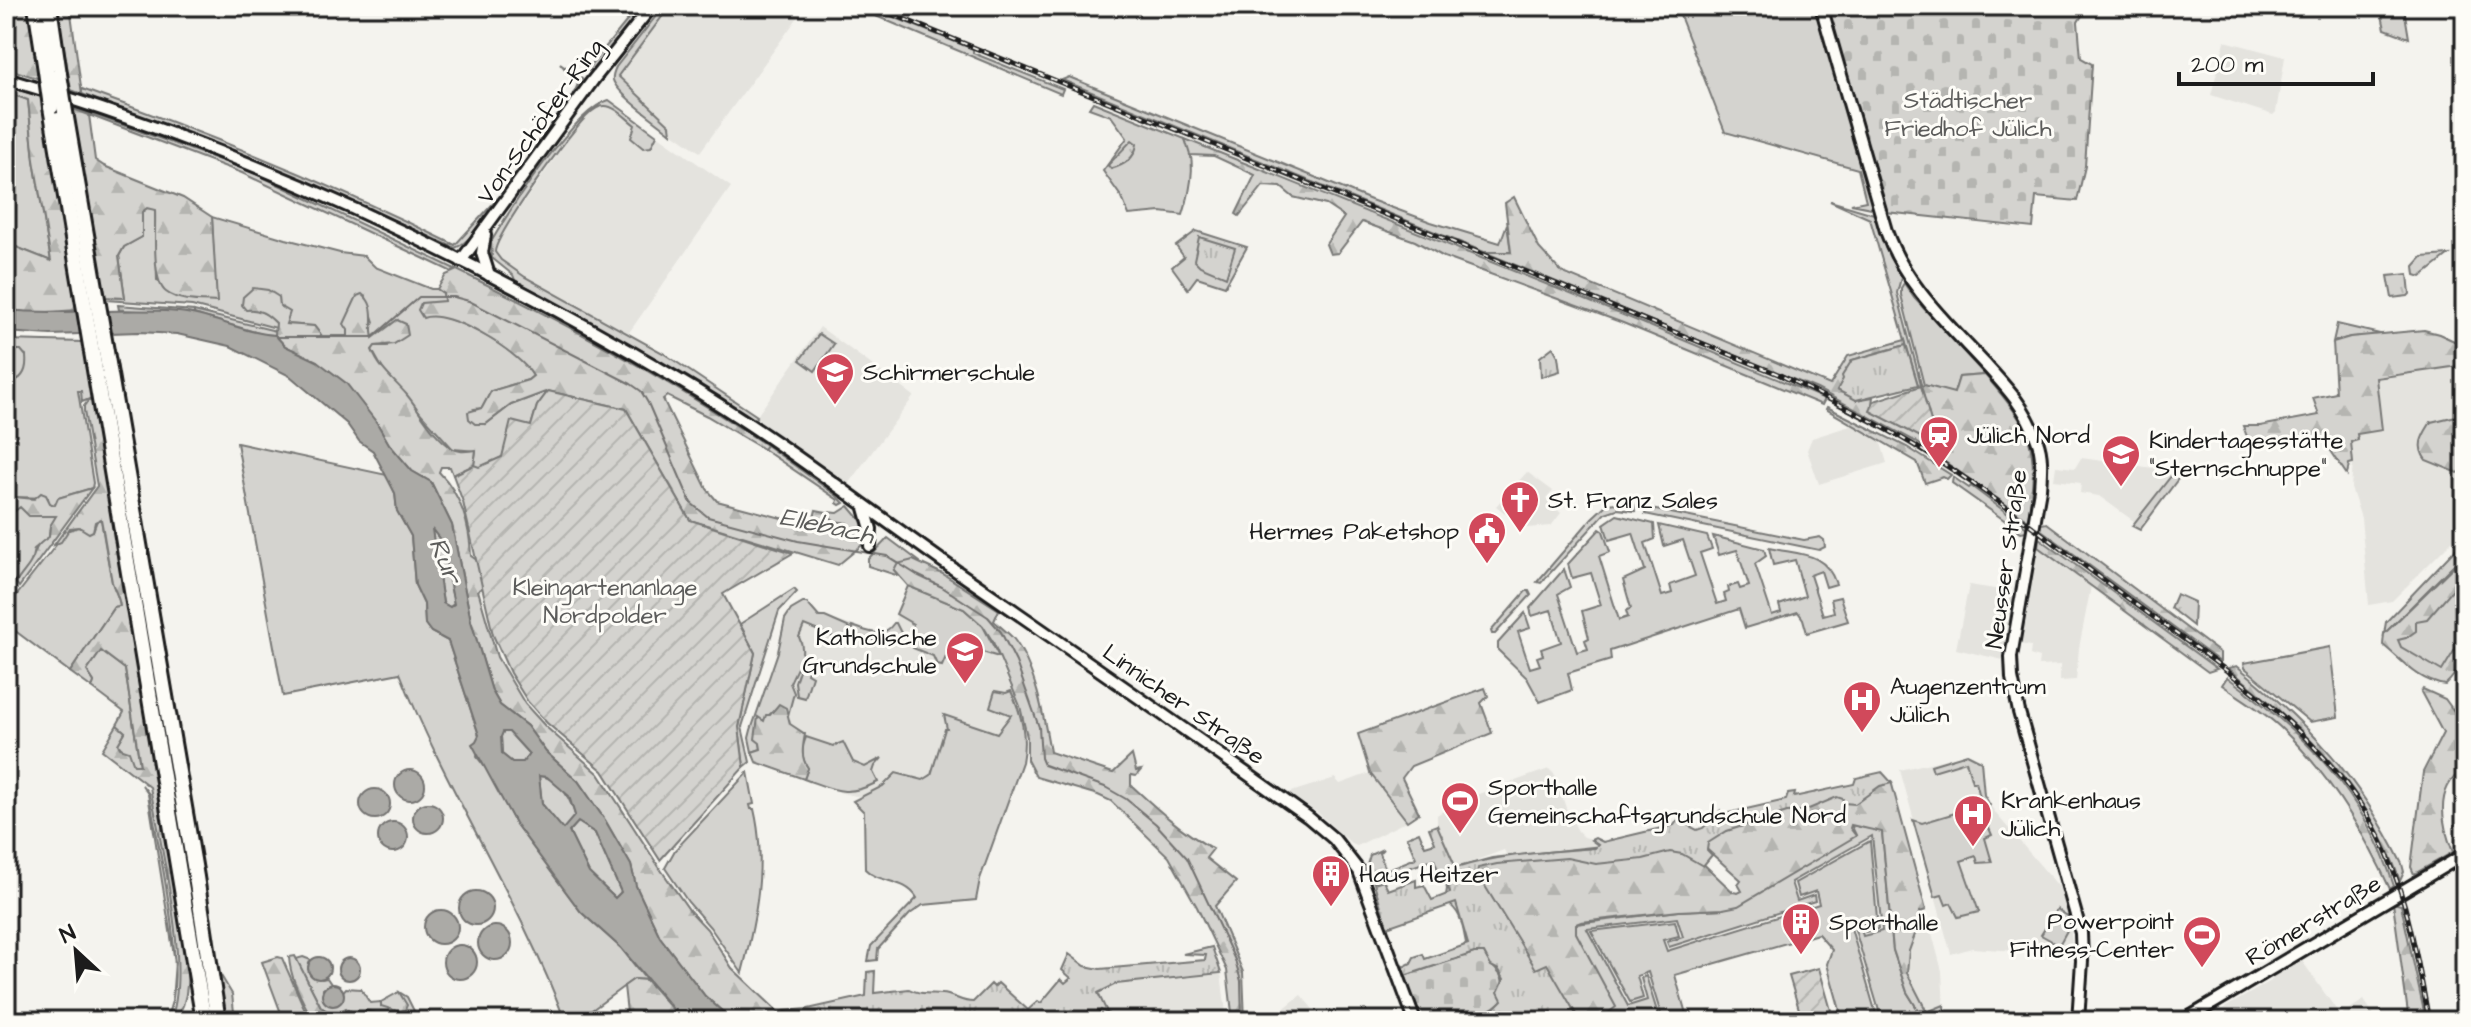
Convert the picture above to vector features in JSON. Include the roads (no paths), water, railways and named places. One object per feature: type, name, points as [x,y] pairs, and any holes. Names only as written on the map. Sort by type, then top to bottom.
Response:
[{"type":"highway","points":[[36,6],[52,72],[111,419],[196,877],[218,1021]]},
{"type":"highway","points":[[49,6],[52,72]]},
{"type":"highway","points":[[111,419],[204,1021]]},
{"type":"highway","points":[[196,877],[219,966]]},
{"type":"highway","points":[[189,920],[189,991]]},
{"type":"main road","name":"Von-Schöfer-Ring","points":[[461,261],[593,80],[652,6]]},
{"type":"main road","name":"Neusser Straße","points":[[1821,6],[1891,246],[1916,288],[2018,402],[2029,420],[2040,453],[2040,489],[2011,657],[2012,678],[2081,933],[2078,1021]]},
{"type":"main road","name":"Linnicher Straße","points":[[6,79],[147,125],[261,169],[461,261],[561,312],[777,441],[864,506],[1273,792],[1334,839],[1366,885],[1415,1021]]},
{"type":"main road","points":[[486,229],[482,253],[489,275]]},
{"type":"main road","points":[[864,506],[871,529],[870,546]]},
{"type":"main road","name":"Römerstraße","points":[[2183,1021],[2465,854]]},
{"type":"water","name":"Rur","points":[[6,310],[179,312],[275,335],[285,346],[317,361],[346,383],[412,471],[431,482],[452,525],[471,621],[492,691],[500,705],[527,726],[546,752],[578,781],[631,865],[636,886],[660,937],[705,996],[733,1021],[683,1021],[621,948],[581,912],[515,823],[472,744],[479,735],[448,641],[431,632],[425,624],[424,604],[415,585],[411,536],[397,511],[395,493],[373,451],[359,441],[347,424],[290,376],[230,346],[177,334],[51,335],[6,332]],"holes":[[[432,529],[441,541],[454,604],[450,607],[443,603]],[[503,732],[509,732],[529,754],[523,762],[512,762],[502,754]],[[539,776],[547,777],[569,796],[575,815],[563,829],[542,804]],[[578,822],[595,833],[621,892],[615,898],[589,873],[569,832]]]},
{"type":"water","points":[[410,770],[421,774],[425,785],[421,796],[410,800],[399,796],[395,785],[399,774]]},
{"type":"water","points":[[375,789],[386,793],[390,804],[386,815],[375,819],[364,815],[360,804],[364,793]]},
{"type":"water","points":[[428,803],[439,807],[443,818],[439,829],[428,833],[417,829],[413,818],[417,807]]},
{"type":"water","points":[[393,822],[404,826],[408,837],[404,848],[393,852],[382,848],[378,837],[382,826]]},
{"type":"water","points":[[476,891],[488,896],[493,908],[488,920],[476,925],[464,920],[459,908],[464,896]]},
{"type":"water","points":[[441,910],[453,915],[458,927],[453,939],[441,944],[429,939],[424,927],[429,915]]},
{"type":"water","points":[[495,926],[507,931],[512,943],[507,955],[495,960],[483,955],[478,943],[483,931]]},
{"type":"water","points":[[460,945],[472,950],[477,962],[472,974],[460,979],[448,974],[443,962],[448,950]]},
{"type":"water","points":[[319,957],[327,960],[330,968],[327,976],[319,979],[311,976],[308,968],[311,960]]},
{"type":"water","points":[[349,958],[357,961],[360,969],[357,977],[349,980],[341,977],[338,969],[341,961]]},
{"type":"water","points":[[333,984],[341,987],[344,995],[341,1003],[333,1006],[325,1003],[322,995],[325,987]]},
{"type":"water","points":[[367,1011],[380,1014],[387,1021],[350,1021]]},
{"type":"waterway","name":"Ellebach","points":[[276,337],[373,337],[419,297],[454,297],[469,301],[641,391],[691,503],[708,517],[798,541],[887,556],[988,617],[1001,632],[1016,662],[1039,727],[1044,765],[1105,787],[1126,799],[1156,824],[1187,858],[1235,960],[1241,981],[1242,1021]]},
{"type":"railway","points":[[872,6],[1778,374],[1879,425],[1941,462],[2230,673],[2318,751],[2366,813],[2390,862],[2407,914],[2429,1021]]},
{"type":"place","name":"Schirmerschule","points":[[835,406]]},
{"type":"place","name":"Jülich Nord","points":[[1939,469]]},
{"type":"place","name":"Kindertagesstätte \"Sternschnuppe\"","points":[[2121,488]]},
{"type":"place","name":"St. Franz Sales","points":[[1520,534]]},
{"type":"place","name":"Hermes Paketshop","points":[[1487,565]]},
{"type":"place","name":"Katholische Grundschule","points":[[965,685]]},
{"type":"place","name":"Augenzentrum Jülich","points":[[1862,734]]},
{"type":"place","name":"Sporthalle Gemeinschaftsgrundschule Nord","points":[[1460,835]]},
{"type":"place","name":"Krankenhaus Jülich","points":[[1973,848]]},
{"type":"place","name":"Haus Heitzer","points":[[1331,908]]},
{"type":"place","name":"Sporthalle","points":[[1801,956]]},
{"type":"place","name":"Powerpoint Fitness-Center","points":[[2202,969]]},
{"type":"park label","name":"Städtischer Friedhof Jülich","points":[[1968,114]]},
{"type":"park label","name":"Kleingartenanlage Nordpolder","points":[[605,601]]}]
